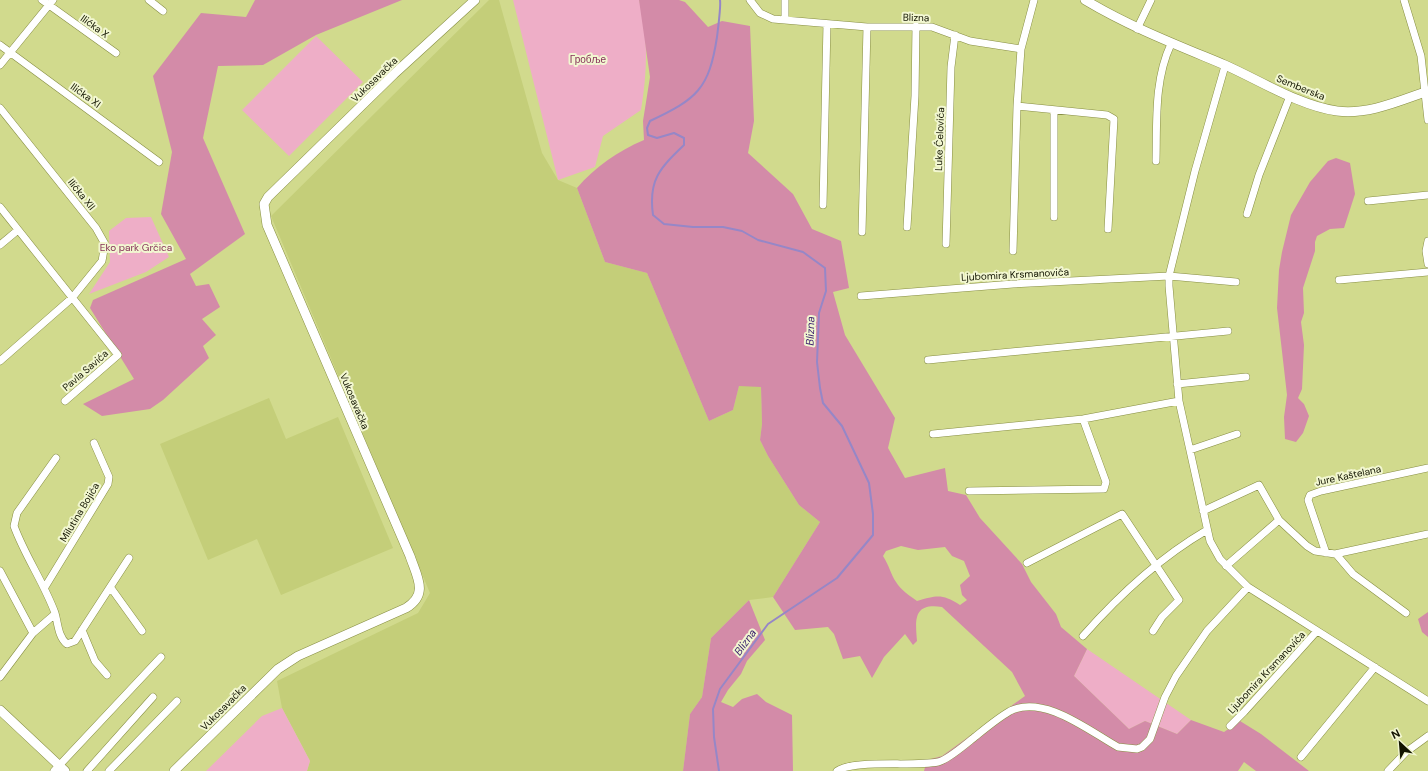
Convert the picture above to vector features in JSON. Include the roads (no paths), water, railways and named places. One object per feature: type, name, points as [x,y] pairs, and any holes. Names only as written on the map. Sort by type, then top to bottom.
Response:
[{"type":"street","name":"Ilićka X","points":[[42,0],[51,3],[116,54]]},
{"type":"street","points":[[149,0],[163,11]]},
{"type":"street","name":"Vukosavačka","points":[[174,771],[251,694],[283,665],[324,644],[406,608],[414,603],[417,597],[420,588],[410,556],[267,225],[264,204],[268,197],[361,106],[475,0]]},
{"type":"street","name":"Blizna","points":[[750,0],[764,16],[785,20],[867,27],[932,27],[970,41],[1020,49]]},
{"type":"street","points":[[785,0],[785,20]]},
{"type":"street","points":[[1013,251],[1020,49],[1034,0]]},
{"type":"street","name":"Semberska","points":[[1085,0],[1137,29],[1225,66],[1290,96],[1325,109],[1351,112],[1386,106],[1426,92]]},
{"type":"street","points":[[1137,29],[1151,0]]},
{"type":"street","points":[[1404,0],[1421,56],[1428,120]]},
{"type":"street","points":[[0,65],[51,3]]},
{"type":"street","points":[[823,205],[827,24]]},
{"type":"street","points":[[907,227],[915,96],[916,26]]},
{"type":"street","points":[[862,232],[867,27]]},
{"type":"street","name":"Luke Ćelovića","points":[[946,244],[951,67],[955,35]]},
{"type":"street","points":[[1156,161],[1159,87],[1162,67],[1172,44]]},
{"type":"street","name":"Ilićka XI","points":[[0,45],[159,162]]},
{"type":"street","name":"Ljubomira Krsmanovića","points":[[1225,66],[1195,170],[1170,276],[1169,298],[1174,336],[1179,401],[1207,530],[1215,552],[1226,566],[1248,587],[1428,701]]},
{"type":"street","points":[[1247,214],[1259,174],[1290,96]]},
{"type":"street","points":[[1017,106],[1107,115],[1114,119],[1108,229]]},
{"type":"street","name":"Ilićka XII","points":[[0,108],[102,236],[105,244],[102,261],[72,298]]},
{"type":"street","points":[[1054,110],[1054,217]]},
{"type":"street","points":[[1368,201],[1428,195]]},
{"type":"street","name":"Pavla Savića","points":[[0,207],[118,355],[65,401]]},
{"type":"street","points":[[0,245],[18,230]]},
{"type":"street","points":[[1428,241],[1426,247],[1428,264]]},
{"type":"street","points":[[1339,280],[1428,272]]},
{"type":"street","name":"Ljubomira Krsmanovića","points":[[861,296],[989,286],[1170,276],[1236,282]]},
{"type":"street","points":[[1,358],[72,298]]},
{"type":"street","points":[[928,360],[1228,332]]},
{"type":"street","points":[[1177,384],[1246,377]]},
{"type":"street","points":[[933,434],[1083,419],[1179,401]]},
{"type":"street","points":[[969,491],[1104,489],[1106,482],[1083,419]]},
{"type":"street","points":[[1190,450],[1237,434]]},
{"type":"street","name":"Milutina Bojića","points":[[45,588],[108,484],[109,477],[94,443]]},
{"type":"street","points":[[56,458],[17,513],[14,520],[16,531],[45,588],[55,614],[62,641],[66,644],[75,641],[111,588],[129,558]]},
{"type":"street","name":"Jure Kaštelana","points":[[1326,553],[1308,500],[1310,495],[1321,491],[1428,468]]},
{"type":"street","points":[[1203,511],[1259,486],[1279,520],[1307,546],[1315,550],[1336,554],[1428,534]]},
{"type":"street","points":[[1027,563],[1122,514],[1179,600],[1162,617],[1153,631]]},
{"type":"street","points":[[1226,566],[1279,520]]},
{"type":"street","points":[[1083,636],[1102,615],[1155,564],[1207,530]]},
{"type":"street","points":[[1336,554],[1353,574],[1406,613]]},
{"type":"street","points":[[0,571],[33,633]]},
{"type":"street","points":[[837,771],[843,767],[854,764],[919,765],[941,761],[1012,710],[1031,706],[1050,709],[1118,748],[1130,749],[1142,747],[1150,739],[1165,697],[1176,676],[1207,631],[1248,587]]},
{"type":"street","points":[[111,588],[142,631]]},
{"type":"street","points":[[0,677],[33,633],[55,614]]},
{"type":"street","points":[[82,630],[95,660],[107,675]]},
{"type":"street","name":"Ljubomira Krsmanovića","points":[[1230,726],[1317,631]]},
{"type":"street","points":[[0,710],[59,769],[161,656]]},
{"type":"street","points":[[1301,757],[1375,667]]},
{"type":"street","points":[[87,771],[153,697]]},
{"type":"street","points":[[109,771],[177,701]]},
{"type":"street","points":[[1388,771],[1406,752],[1428,736]]},
{"type":"waterway","name":"Blizna","points":[[719,771],[714,737],[713,709],[720,689],[768,624],[837,578],[873,535],[873,514],[869,483],[842,426],[823,403],[820,388],[817,362],[819,313],[826,291],[825,268],[803,252],[758,240],[742,231],[723,227],[693,227],[664,224],[653,215],[652,193],[654,184],[662,168],[684,145],[684,138],[674,133],[657,138],[648,135],[647,128],[650,121],[679,106],[690,98],[705,81],[714,55],[719,23],[720,0]]},
{"type":"park label","name":"Гробље","points":[[588,59]]},
{"type":"park label","name":"Eko park Grčica","points":[[136,247]]}]
